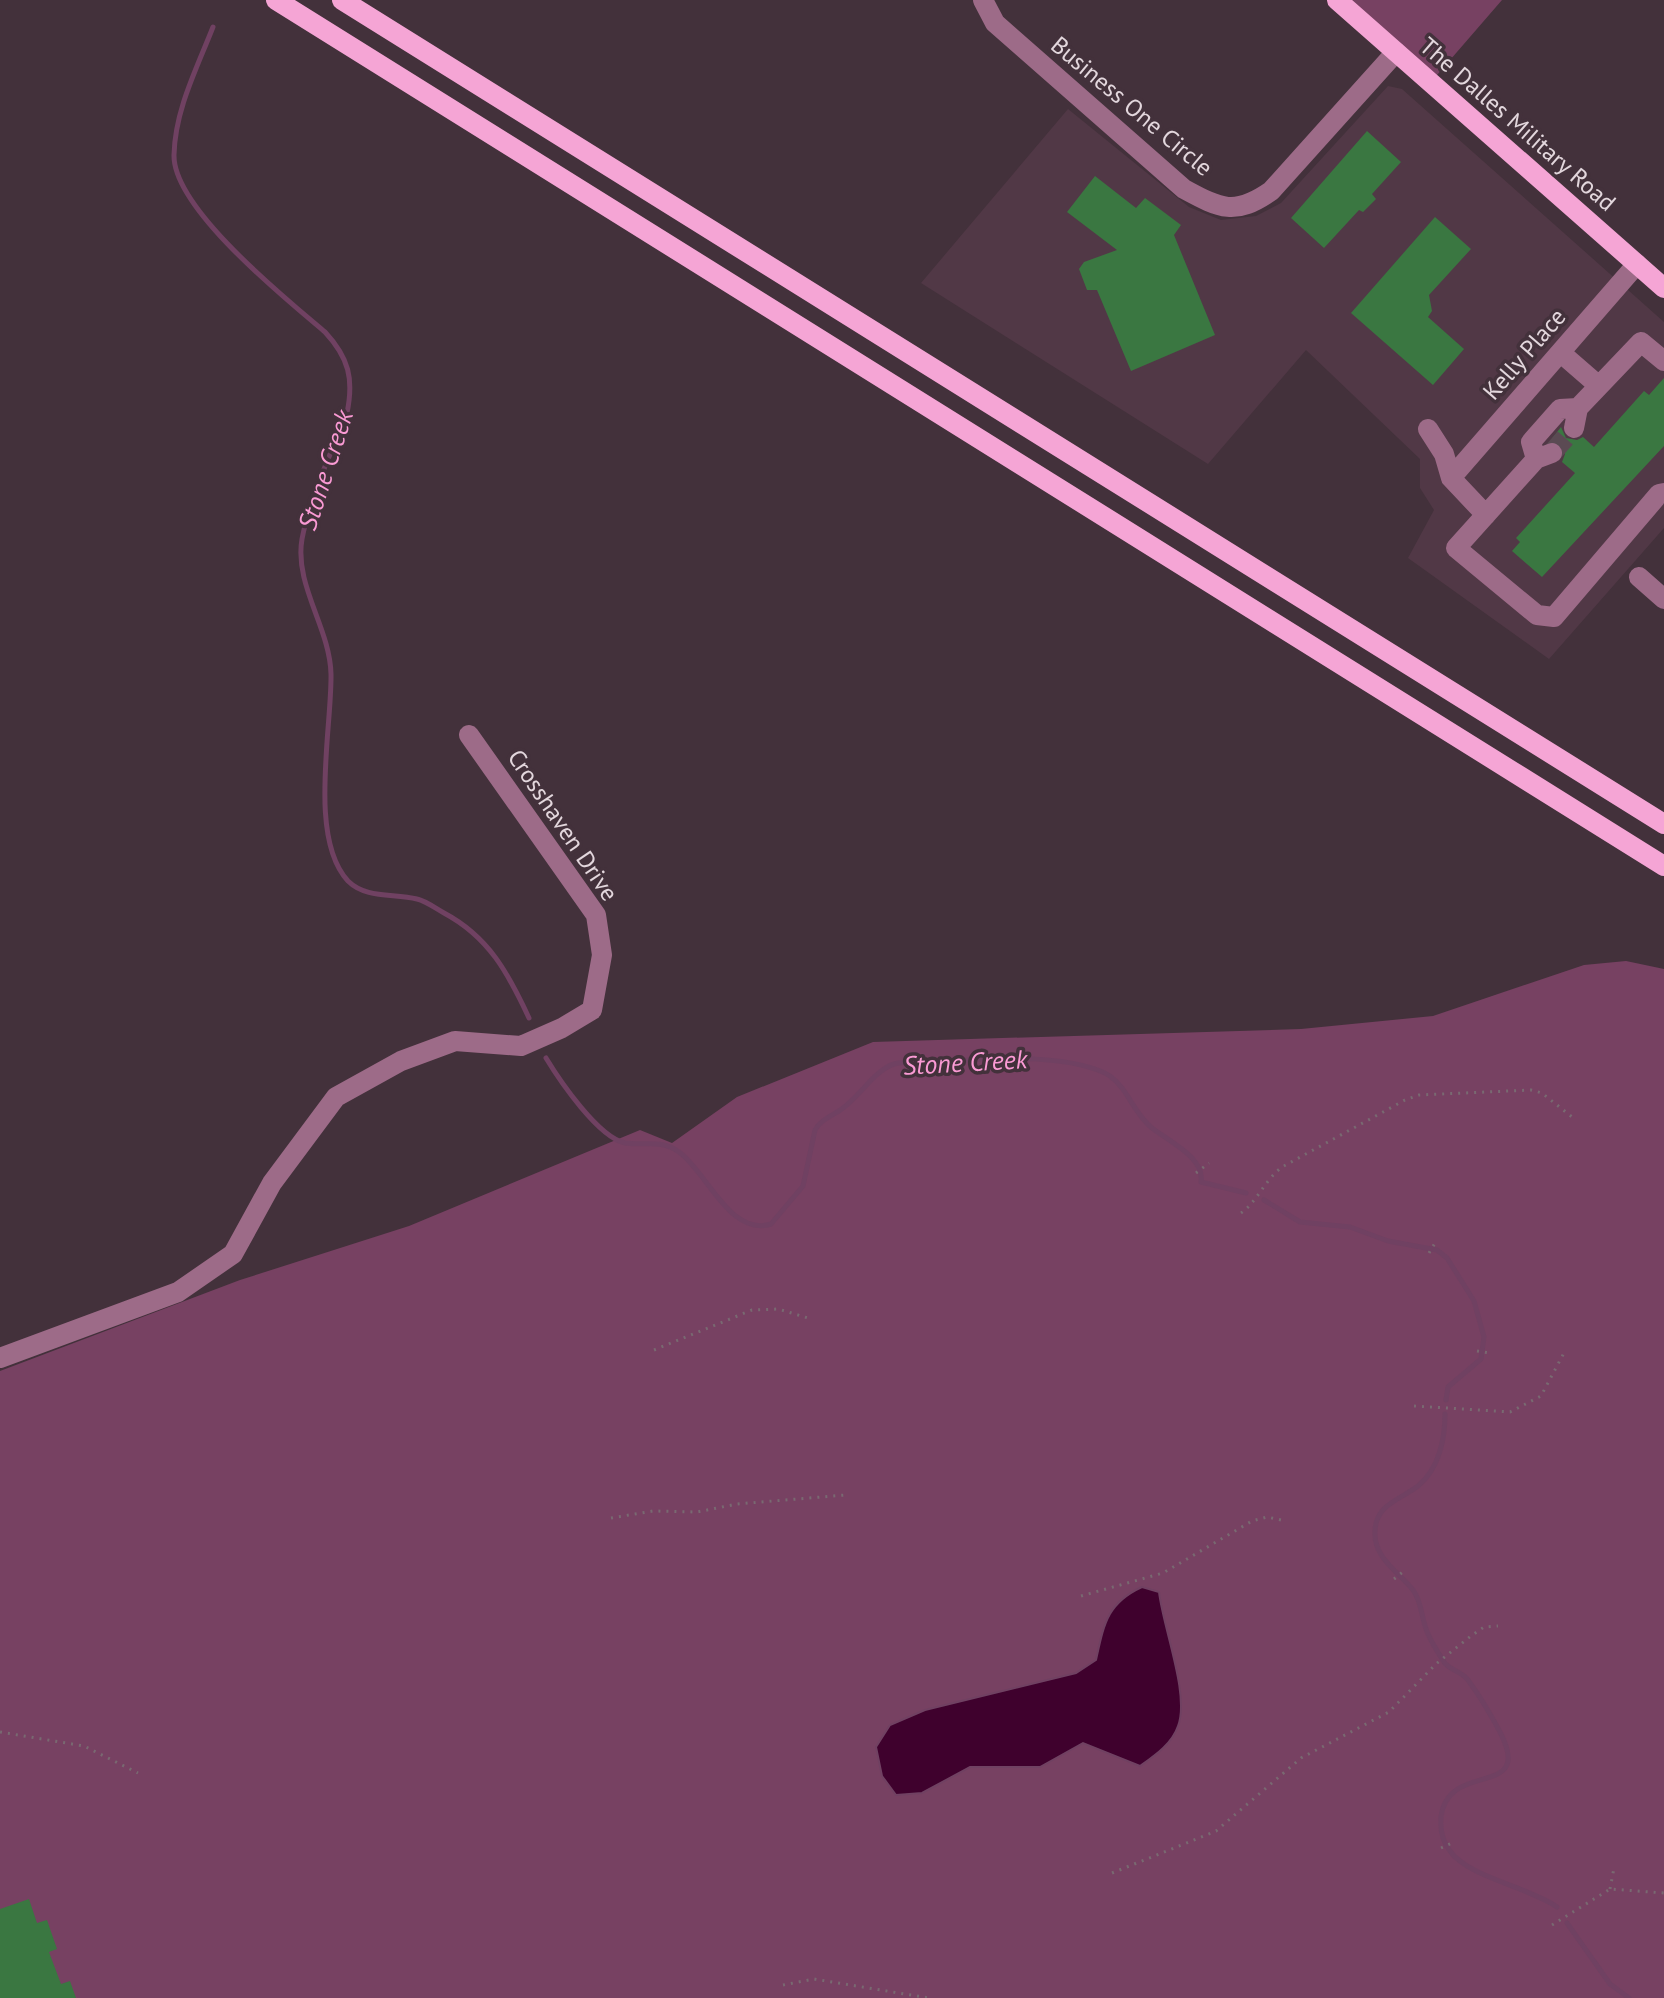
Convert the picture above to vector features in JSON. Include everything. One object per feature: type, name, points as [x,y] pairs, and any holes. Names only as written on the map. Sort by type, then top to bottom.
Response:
[{"type":"main road","points":[[276,0],[1664,866]]},
{"type":"main road","points":[[342,0],[1664,824]]},
{"type":"main road","name":"The Dalles Military Road","points":[[1337,0],[1664,288]]},
{"type":"street","name":"Business One Circle","points":[[983,0],[995,23],[1184,189],[1220,208],[1250,206],[1271,191],[1396,52]]},
{"type":"street","name":"Kelly Place","points":[[1451,478],[1637,264]]},
{"type":"street","points":[[1664,361],[1641,342],[1599,386],[1576,418],[1560,409],[1531,442],[1544,456],[1456,548],[1537,615],[1554,617],[1659,494],[1664,493]]},
{"type":"street","points":[[1561,353],[1599,386]]},
{"type":"street","points":[[1428,429],[1444,454],[1451,478],[1486,515]]},
{"type":"street","points":[[1639,577],[1664,599]]},
{"type":"street","name":"Crosshaven Drive","points":[[0,1358],[178,1292],[233,1254],[272,1183],[336,1097],[401,1061],[455,1041],[521,1046],[562,1028],[592,1010],[602,955],[596,915],[469,735]]},
{"type":"path","points":[[1241,1213],[1250,1207],[1266,1180],[1282,1167],[1419,1095],[1531,1090],[1542,1093],[1572,1117]]},
{"type":"path","points":[[1196,1173],[1209,1163]]},
{"type":"path","points":[[1429,1253],[1435,1243]]},
{"type":"path","points":[[654,1350],[752,1310],[778,1309],[808,1318]]},
{"type":"path","points":[[1477,1351],[1490,1353]]},
{"type":"path","points":[[1414,1406],[1493,1414],[1527,1406],[1550,1385],[1565,1351]]},
{"type":"path","points":[[611,1518],[643,1512],[697,1512],[737,1504],[845,1495]]},
{"type":"path","points":[[1081,1596],[1163,1573],[1252,1521],[1267,1517],[1281,1520]]},
{"type":"path","points":[[1394,1579],[1404,1571]]},
{"type":"path","points":[[1112,1873],[1216,1831],[1301,1758],[1382,1717],[1440,1660],[1484,1627],[1498,1626]]},
{"type":"path","points":[[0,1732],[84,1746],[138,1773]]},
{"type":"path","points":[[1441,1848],[1452,1843]]},
{"type":"path","points":[[1610,1889],[1614,1868]]},
{"type":"path","points":[[1552,1925],[1610,1889],[1664,1893]]},
{"type":"path","points":[[783,1985],[814,1979],[929,1998]]},
{"type":"shaded area","points":[[1337,0],[1502,0],[1431,82]]},
{"type":"shaded area","points":[[1388,86],[1402,89],[1664,322],[1664,528],[1549,659],[1408,558],[1434,510],[1420,488],[1420,459],[1306,350],[1208,464],[921,283],[1068,109],[1189,207],[1221,220],[1256,216],[1281,203]]},
{"type":"shaded area","points":[[1626,961],[1664,969],[1664,1998],[0,1998],[0,1371],[240,1280],[409,1226],[640,1130],[672,1143],[737,1097],[873,1042],[1301,1029],[1433,1016],[1584,965]]},
{"type":"shaded area","points":[[1142,1587],[1159,1592],[1181,1697],[1178,1726],[1157,1754],[1140,1766],[1083,1743],[1040,1767],[970,1767],[922,1793],[896,1795],[882,1776],[876,1747],[890,1725],[925,1710],[1076,1673],[1096,1660],[1105,1625],[1114,1608]]},
{"type":"building","points":[[1367,131],[1401,162],[1372,194],[1376,199],[1363,212],[1359,210],[1324,248],[1291,218]]},
{"type":"building","points":[[1095,176],[1136,208],[1145,198],[1181,225],[1174,235],[1215,335],[1131,371],[1097,290],[1087,290],[1079,269],[1084,262],[1117,250],[1067,212]]},
{"type":"building","points":[[1435,217],[1471,249],[1429,295],[1432,311],[1428,317],[1464,349],[1433,385],[1351,313]]},
{"type":"building","points":[[1664,378],[1664,446],[1542,577],[1512,551],[1520,542],[1516,538],[1575,473],[1562,462],[1565,454],[1561,444],[1550,441],[1561,427],[1566,438],[1577,440],[1583,437],[1594,447],[1644,391],[1649,395]]},
{"type":"building","points":[[29,1899],[37,1923],[47,1920],[57,1949],[49,1952],[61,1984],[70,1981],[76,1998],[0,1998],[0,1909]]},
{"type":"waterway","name":"Stone Creek","points":[[213,27],[178,122],[174,155],[179,176],[211,225],[259,275],[325,332],[340,351],[348,370],[350,390],[347,413],[310,507],[301,556],[307,590],[325,640],[331,674],[325,811],[336,862],[355,887],[372,893],[420,900],[473,933],[505,971],[529,1018]]},
{"type":"waterway","name":"Stone Creek","points":[[546,1058],[581,1107],[614,1139],[625,1143],[659,1144],[679,1152],[731,1212],[743,1221],[756,1225],[771,1224],[803,1186],[818,1126],[849,1103],[880,1072],[899,1063],[934,1067],[960,1061],[1015,1058],[1058,1061],[1096,1069],[1116,1081],[1152,1128],[1192,1158],[1198,1165],[1201,1182],[1246,1193]]},
{"type":"waterway","name":"Stone Creek","points":[[1264,1200],[1300,1222],[1350,1227],[1388,1241],[1437,1250],[1447,1258],[1474,1301],[1484,1337],[1481,1359],[1448,1387],[1446,1400]]},
{"type":"waterway","name":"Stone Creek","points":[[1445,1414],[1444,1433],[1436,1462],[1418,1486],[1384,1509],[1376,1522],[1375,1541],[1382,1557],[1416,1595],[1426,1631],[1438,1653],[1472,1686],[1500,1732],[1508,1753],[1507,1766],[1499,1773],[1458,1789],[1447,1799],[1441,1817],[1446,1844],[1470,1868],[1557,1907]]},
{"type":"waterway","name":"Stone Creek","points":[[1567,1923],[1610,1984],[1629,1998]]},
{"type":"tunnel","points":[[1552,453],[1574,428]]}]
